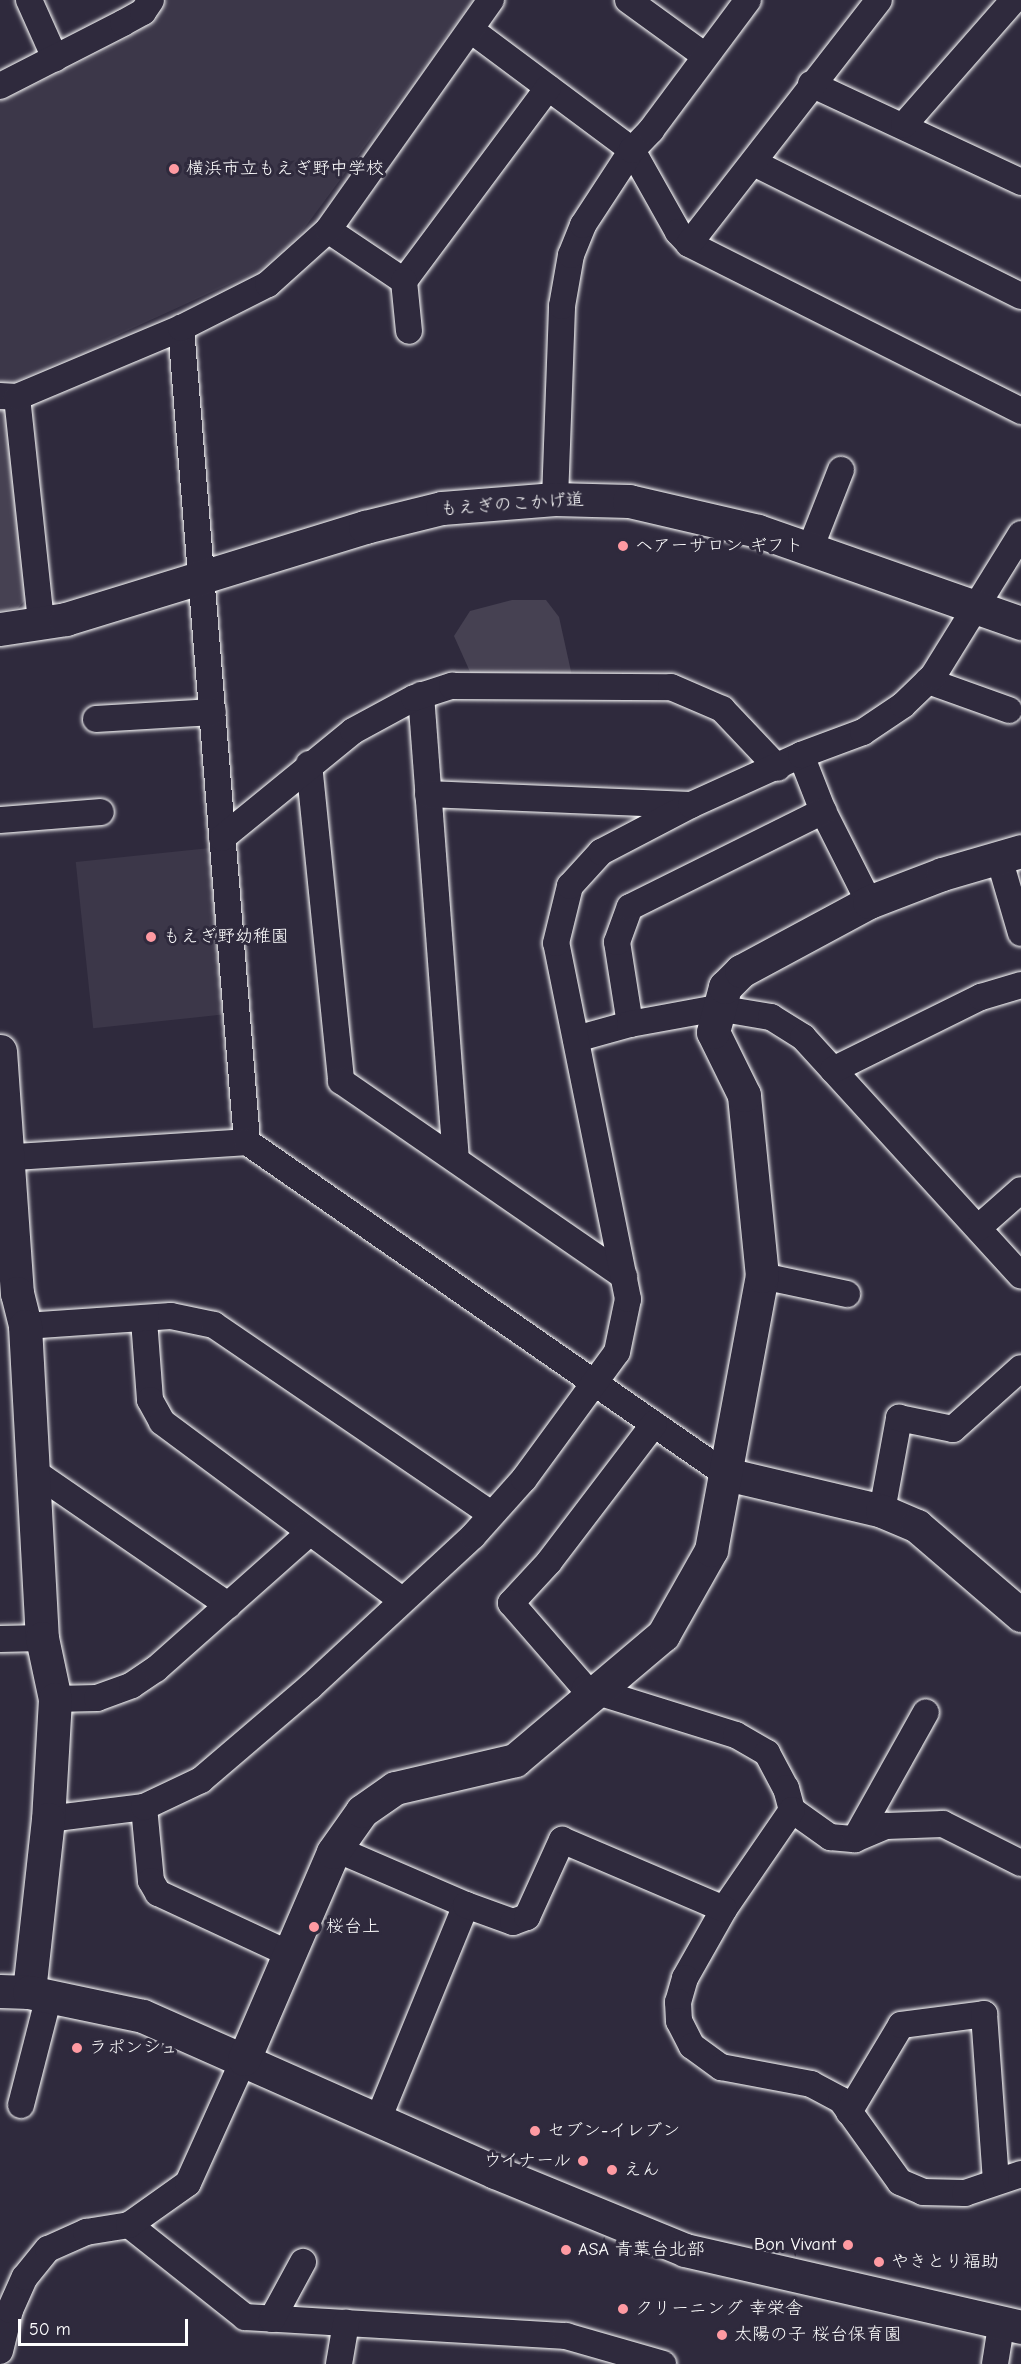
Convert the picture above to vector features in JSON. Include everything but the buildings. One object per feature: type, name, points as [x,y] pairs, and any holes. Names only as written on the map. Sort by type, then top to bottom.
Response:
[{"type":"street","points":[[29,0],[55,58]]},
{"type":"street","points":[[0,86],[143,12],[151,0]]},
{"type":"street","points":[[41,623],[8,397],[181,328],[268,284],[328,230],[491,0]]},
{"type":"street","points":[[628,0],[705,56]]},
{"type":"street","points":[[555,499],[564,279],[583,225],[632,150],[651,130],[748,0]]},
{"type":"street","points":[[689,244],[754,163],[811,84],[879,0]]},
{"type":"street","points":[[904,124],[1014,0]]},
{"type":"street","points":[[471,30],[632,150],[678,232],[689,244],[1021,411]]},
{"type":"street","points":[[811,84],[904,124],[1021,182]]},
{"type":"street","points":[[409,331],[404,281],[548,88]]},
{"type":"street","points":[[754,163],[1021,296]]},
{"type":"street","points":[[328,230],[404,281]]},
{"type":"street","points":[[181,328],[247,1142]]},
{"type":"street","points":[[810,549],[841,470]]},
{"type":"street","name":"もえぎのこかげ道","points":[[0,629],[41,623],[146,597],[202,576],[442,508],[555,499],[652,505],[758,531],[1021,623]]},
{"type":"street","points":[[48,1819],[144,1807],[201,1780],[310,1687],[508,1499],[617,1352],[626,1322],[628,1299],[624,1276],[556,943],[570,886],[601,852],[690,805],[778,768],[801,755],[863,732],[903,705],[928,681],[978,609],[1021,534]]},
{"type":"street","points":[[928,681],[1009,710]]},
{"type":"street","points":[[222,838],[278,796],[309,764],[353,731],[421,695],[452,687],[670,687],[722,709],[778,768]]},
{"type":"street","points":[[421,695],[456,1158]]},
{"type":"street","points":[[96,719],[213,712]]},
{"type":"street","points":[[801,755],[823,812],[869,902]]},
{"type":"street","points":[[309,764],[341,1081],[456,1158],[624,1276]]},
{"type":"street","points":[[428,794],[690,805]]},
{"type":"street","points":[[0,819],[100,812]]},
{"type":"street","points":[[630,1024],[617,942],[630,907],[823,812]]},
{"type":"street","points":[[0,2351],[10,2310],[25,2277],[48,2249],[86,2232],[129,2225],[188,2183],[244,2059],[287,1953],[345,1830],[362,1811],[395,1788],[516,1760],[663,1635],[711,1550],[762,1276],[744,1095],[713,1032],[717,1008],[725,987],[741,970],[869,902],[942,874],[1010,854],[1021,933]]},
{"type":"street","points":[[833,1070],[981,997],[1021,985]]},
{"type":"street","points":[[576,1040],[630,1024],[717,1008],[771,1017],[803,1037],[1021,1276]]},
{"type":"street","points":[[0,1051],[9,1294],[25,1326],[42,1638],[55,1699],[48,1819],[26,1993],[21,2105]]},
{"type":"street","points":[[5,1158],[247,1142],[726,1473],[882,1510],[917,1526],[1021,1615]]},
{"type":"street","points":[[978,1228],[1021,1190]]},
{"type":"street","points":[[762,1276],[847,1294]]},
{"type":"street","points":[[25,1326],[144,1320],[171,1316],[214,1325],[491,1514]]},
{"type":"street","points":[[144,1320],[150,1400],[162,1422],[402,1600]]},
{"type":"street","points":[[882,1510],[899,1418],[953,1429],[1021,1368]]},
{"type":"street","points":[[654,1424],[549,1562],[511,1604],[585,1688],[736,1735],[767,1754],[786,1788],[792,1810],[830,1837],[855,1839],[886,1826],[943,1824],[1021,1863]]},
{"type":"street","points":[[33,1470],[228,1605]]},
{"type":"street","points":[[55,1699],[97,1698],[132,1685],[156,1669],[309,1533]]},
{"type":"street","points":[[0,1639],[42,1638]]},
{"type":"street","points":[[855,1839],[926,1712]]},
{"type":"street","points":[[144,1807],[151,1881],[158,1893],[287,1953]]},
{"type":"street","points":[[792,1810],[724,1909],[681,1988],[679,2021],[692,2046],[721,2067],[811,2085],[841,2100],[900,2182],[923,2192],[965,2193],[1021,2174]]},
{"type":"street","points":[[336,1849],[466,1905],[513,1922],[527,1917],[562,1840],[724,1909]]},
{"type":"street","points":[[378,2120],[466,1905]]},
{"type":"street","points":[[26,1993],[143,2016],[378,2120],[685,2250],[1011,2326],[995,2364]]},
{"type":"street","points":[[849,2112],[901,2025],[984,2014],[996,2181]]},
{"type":"street","points":[[129,2225],[228,2307],[245,2317],[566,2337],[663,2364]]},
{"type":"street","points":[[272,2319],[303,2262]]},
{"type":"street","points":[[339,2364],[346,2323]]},
{"type":"shaded area","name":"横浜市立もえぎ野中学校","points":[[167,0],[473,0],[297,238],[260,270],[4,387],[0,385],[0,101],[115,46],[155,20]]},
{"type":"shaded area","points":[[0,410],[11,415],[30,595],[18,608],[0,611]]},
{"type":"shaded area","points":[[512,600],[546,600],[559,617],[572,676],[471,674],[454,636],[470,611]]},
{"type":"shaded area","name":"もえぎ野幼稚園","points":[[210,848],[227,1014],[93,1028],[76,862]]},
{"type":"place","name":"横浜市立もえぎ野中学校","points":[[174,169]]},
{"type":"place","name":"ヘアーサロン ギフト","points":[[623,546]]},
{"type":"place","name":"もえぎ野幼稚園","points":[[151,937]]},
{"type":"place","name":"桜台上","points":[[314,1927]]},
{"type":"place","name":"ラポンシュ","points":[[77,2048]]},
{"type":"place","name":"セブン-イレブン","points":[[535,2131]]},
{"type":"place","name":"ウイナール","points":[[583,2161]]},
{"type":"place","name":"えん","points":[[612,2170]]},
{"type":"place","name":"Bon Vivant","points":[[848,2245]]},
{"type":"place","name":"ASA 青葉台北部","points":[[566,2250]]},
{"type":"place","name":"やきとり福助","points":[[879,2262]]},
{"type":"place","name":"クリーニング 幸栄舎","points":[[623,2309]]},
{"type":"place","name":"太陽の子 桜台保育園","points":[[722,2335]]}]
